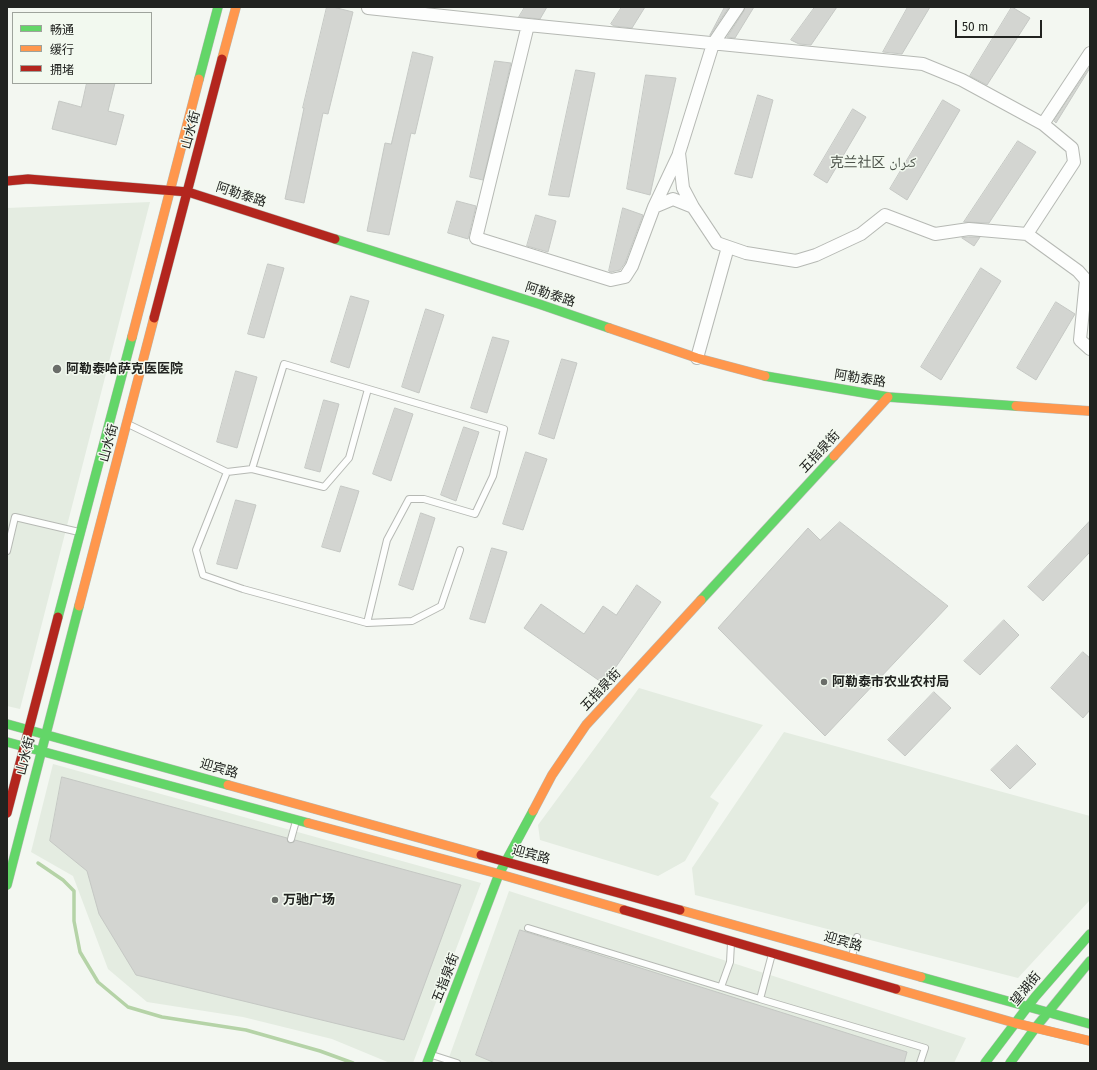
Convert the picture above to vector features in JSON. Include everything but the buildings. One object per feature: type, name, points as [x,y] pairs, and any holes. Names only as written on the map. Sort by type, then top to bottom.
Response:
[{"type":"main road","name":"山水街","points":[[7,885],[45,734],[89,534],[170,191],[218,7]]},
{"type":"main road","name":"山水街","points":[[7,813],[24,746],[89,534],[128,424],[236,7]]},
{"type":"main road","name":"阿勒泰路","points":[[7,181],[28,179],[188,192],[539,304],[697,358],[774,378],[888,397],[1090,412]]},
{"type":"main road","name":"五指泉街","points":[[429,1059],[499,874],[552,775],[586,725],[888,397]]},
{"type":"main road","name":"迎宾路","points":[[7,724],[777,938],[849,966],[1015,1023],[1090,1041]]},
{"type":"main road","name":"迎宾路","points":[[7,742],[499,874],[772,953],[849,966],[1027,1007],[1090,1024]]},
{"type":"main road","name":"望湖街","points":[[985,1063],[1027,1007],[1090,934]]},
{"type":"main road","points":[[1010,1063],[1036,1027],[1090,961]]},
{"type":"street","points":[[528,25],[476,238],[610,280],[625,277],[632,266],[654,207],[679,153],[713,44],[738,7]]},
{"type":"street","points":[[368,8],[923,64],[962,80],[1043,124],[1072,148],[1074,162],[1027,234]]},
{"type":"street","points":[[1043,124],[1090,53]]},
{"type":"street","points":[[679,153],[682,188],[717,243],[746,253],[796,261],[816,255],[861,234],[885,215],[935,234],[968,229],[1027,234],[1078,271],[1086,280],[1080,340],[1090,349]]},
{"type":"street","points":[[654,207],[673,198],[693,207]]},
{"type":"street","points":[[697,358],[728,247]]},
{"type":"lane","points":[[252,469],[284,364],[504,429],[493,476],[475,514],[424,499],[409,499],[387,540],[366,623]]},
{"type":"lane","points":[[128,424],[227,472],[252,469],[324,488],[349,458],[368,389]]},
{"type":"lane","points":[[227,472],[196,550],[203,575],[243,589],[366,623],[412,621],[440,606],[460,550]]},
{"type":"lane","points":[[7,551],[15,517],[89,534]]},
{"type":"lane","points":[[291,839],[296,819]]},
{"type":"lane","points":[[721,987],[730,962],[731,941],[734,926]]},
{"type":"lane","points":[[528,928],[925,1048],[920,1063]]},
{"type":"lane","points":[[849,966],[857,937]]},
{"type":"lane","points":[[760,999],[777,938]]},
{"type":"lane","points":[[429,1059],[457,1063]]},
{"type":"shaded area","name":"阿勒泰哈萨克医医院","points":[[150,202],[20,709],[7,706],[7,208]]},
{"type":"shaded area","points":[[639,688],[763,725],[710,797],[719,803],[685,861],[658,876],[540,840],[538,825]]},
{"type":"shaded area","points":[[784,732],[1090,816],[1090,900],[1018,978],[695,895],[692,868]]},
{"type":"shaded area","name":"万驰广场","points":[[53,764],[481,883],[413,1063],[390,1063],[332,1039],[243,1017],[147,1002],[108,969],[73,876],[31,852]]},
{"type":"shaded area","points":[[509,891],[966,1038],[954,1063],[447,1063]]},
{"type":"waterway","points":[[38,863],[63,880],[74,891],[74,921],[80,952],[98,982],[128,1007],[162,1017],[246,1030],[320,1051],[353,1063]]},
{"type":"traffic: fast","points":[[199,79],[218,7]]},
{"type":"traffic: fast","points":[[335,239],[539,304],[609,328]]},
{"type":"traffic: fast","points":[[58,617],[132,337]]},
{"type":"traffic: fast","points":[[765,376],[888,397],[1016,406]]},
{"type":"traffic: fast","points":[[701,600],[834,456]]},
{"type":"traffic: fast","points":[[7,885],[79,606]]},
{"type":"traffic: fast","points":[[7,724],[228,785]]},
{"type":"traffic: fast","points":[[7,742],[308,823]]},
{"type":"traffic: fast","points":[[427,1063],[499,874],[533,811]]},
{"type":"traffic: fast","points":[[985,1063],[1035,997],[1090,934]]},
{"type":"traffic: fast","points":[[1010,1063],[1036,1027],[1090,961]]},
{"type":"traffic: fast","points":[[921,977],[1090,1024]]},
{"type":"traffic: slow","points":[[222,59],[236,7]]},
{"type":"traffic: slow","points":[[132,337],[199,79]]},
{"type":"traffic: slow","points":[[79,606],[154,318]]},
{"type":"traffic: slow","points":[[609,328],[697,358],[765,376]]},
{"type":"traffic: slow","points":[[834,456],[888,397]]},
{"type":"traffic: slow","points":[[1016,406],[1090,411]]},
{"type":"traffic: slow","points":[[533,811],[552,775],[586,725],[701,600]]},
{"type":"traffic: slow","points":[[228,785],[481,855]]},
{"type":"traffic: slow","points":[[308,823],[499,874],[624,910]]},
{"type":"traffic: slow","points":[[680,910],[921,977]]},
{"type":"traffic: slow","points":[[896,989],[1015,1023],[1090,1041]]},
{"type":"traffic: jam","points":[[154,318],[222,59]]},
{"type":"traffic: jam","points":[[7,181],[28,179],[188,192],[335,239]]},
{"type":"traffic: jam","points":[[7,813],[58,617]]},
{"type":"traffic: jam","points":[[481,855],[680,910]]},
{"type":"traffic: jam","points":[[624,910],[896,989]]},
{"type":"place","name":"阿勒泰哈萨克医医院","points":[[57,369]]},
{"type":"place","name":"阿勒泰市农业农村局","points":[[824,682]]},
{"type":"place","name":"万驰广场","points":[[275,900]]},
{"type":"district","name":"克兰社区 كىران","points":[[873,163]]}]
